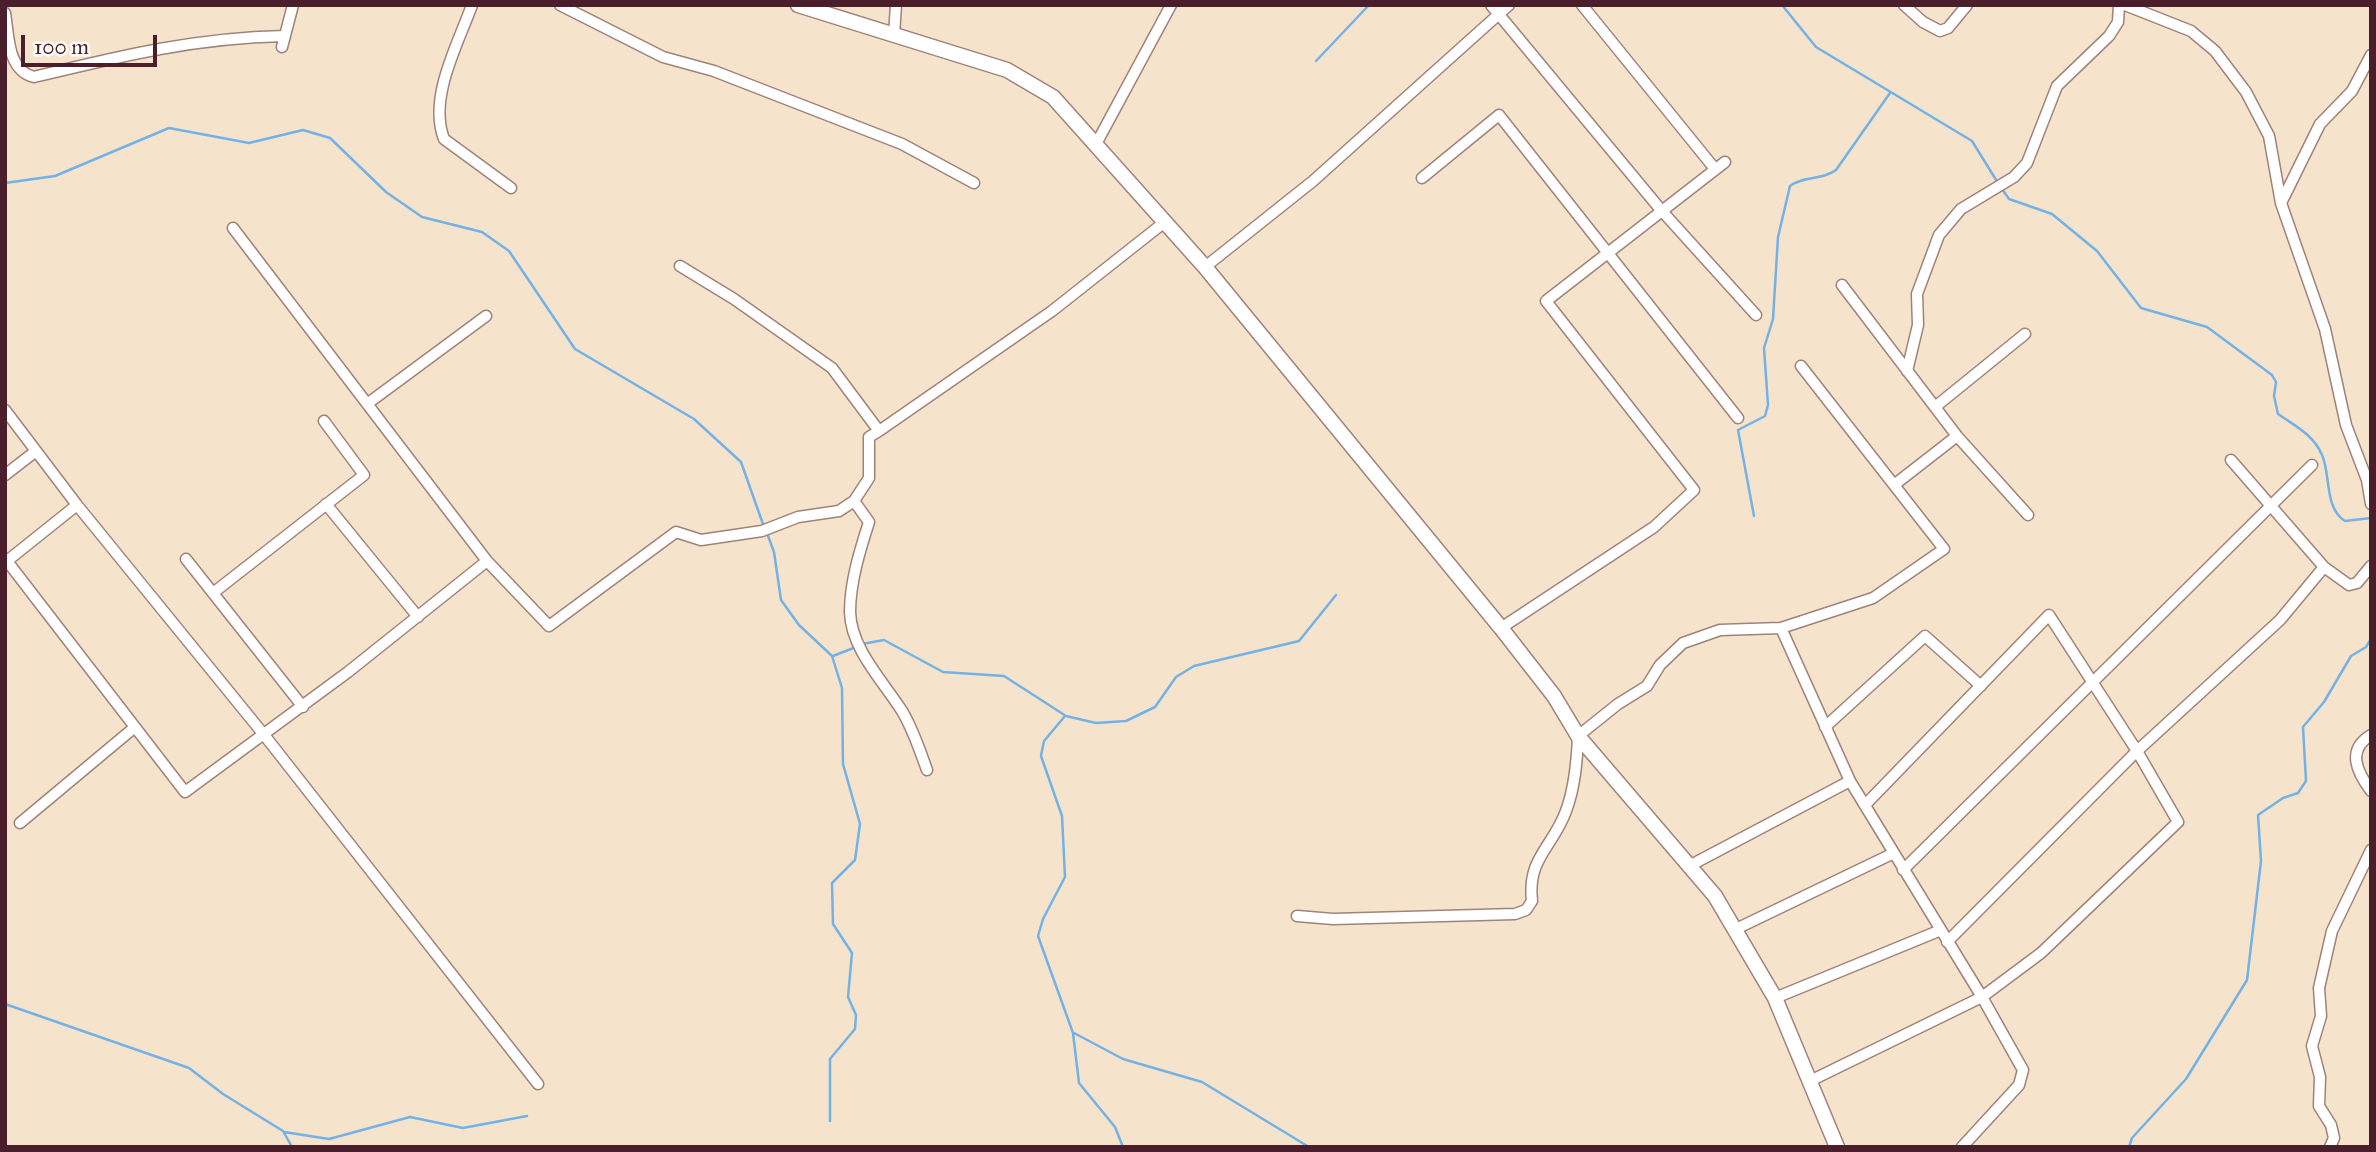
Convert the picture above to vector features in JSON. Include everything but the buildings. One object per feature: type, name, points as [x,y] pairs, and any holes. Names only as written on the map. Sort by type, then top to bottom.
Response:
[{"type":"street","points":[[5,13],[10,65],[23,75],[34,78],[164,46],[238,37],[283,41],[293,5]]},
{"type":"street","points":[[472,5],[448,71],[439,106],[439,127],[444,139],[511,188]]},
{"type":"street","points":[[560,5],[663,57],[714,71],[902,144],[974,183]]},
{"type":"street","points":[[799,5],[1007,70],[1053,97],[1166,221],[1501,628],[1554,696],[1578,736],[1691,865],[1736,929],[1775,998],[1837,1147]]},
{"type":"street","points":[[894,35],[896,5]]},
{"type":"street","points":[[1095,146],[1171,5]]},
{"type":"street","points":[[1582,5],[1715,169]]},
{"type":"street","points":[[1904,5],[1923,22],[1940,31],[1948,28],[1967,5]]},
{"type":"street","points":[[1907,371],[1918,325],[1917,293],[1939,235],[1961,209],[2014,177],[2027,163],[2057,86],[2109,36],[2118,22],[2119,5]]},
{"type":"street","points":[[2125,5],[2191,31],[2215,51],[2246,92],[2269,136],[2281,203],[2325,329],[2346,425],[2369,479],[2371,504]]},
{"type":"street","points":[[1205,267],[1313,181],[1500,8],[1661,210],[1756,315]]},
{"type":"street","points":[[2281,203],[2320,124],[2352,91],[2371,55]]},
{"type":"street","points":[[1422,178],[1499,115],[1738,418]]},
{"type":"street","points":[[1501,628],[1654,527],[1695,490],[1546,301],[1725,162]]},
{"type":"street","points":[[233,228],[487,561],[549,626],[676,531],[701,540],[762,531],[798,517],[839,511],[854,501],[869,478],[869,437],[1052,310],[1166,221]]},
{"type":"street","points":[[680,266],[734,299],[832,368],[879,431]]},
{"type":"street","points":[[1842,285],[1957,436],[2028,515]]},
{"type":"street","points":[[367,404],[486,316]]},
{"type":"street","points":[[1935,407],[2025,334]]},
{"type":"street","points":[[1297,916],[1333,919],[1515,914],[1526,909],[1532,901],[1530,881],[1533,868],[1566,813],[1575,778],[1578,736],[1618,704],[1647,686],[1660,665],[1683,643],[1720,630],[1781,628],[1873,598],[1944,549],[1801,366]]},
{"type":"street","points":[[5,410],[77,505],[265,736],[538,1084]]},
{"type":"street","points":[[213,593],[364,475],[324,421]]},
{"type":"street","points":[[1894,485],[1957,436]]},
{"type":"street","points":[[5,475],[36,451]]},
{"type":"street","points":[[2231,460],[2324,567],[2349,585],[2357,583],[2371,566]]},
{"type":"street","points":[[1903,870],[2094,684],[2312,465]]},
{"type":"street","points":[[854,501],[869,522],[850,613],[854,634],[876,675],[903,713],[928,771]]},
{"type":"street","points":[[326,504],[418,617]]},
{"type":"street","points":[[77,505],[7,561],[185,792],[303,707],[487,561]]},
{"type":"street","points":[[186,559],[303,707]]},
{"type":"street","points":[[1947,942],[2137,751],[2280,620],[2324,567]]},
{"type":"street","points":[[1810,1081],[1982,997],[2041,953],[2178,821],[2137,751],[2049,615],[1865,805]]},
{"type":"street","points":[[1781,628],[1850,781],[1982,997],[2023,1070],[2019,1085],[1962,1147]]},
{"type":"street","points":[[1825,727],[1925,636],[1981,686]]},
{"type":"street","points":[[20,823],[135,727]]},
{"type":"street","points":[[2371,735],[2357,748],[2355,761],[2371,791]]},
{"type":"street","points":[[1691,865],[1850,781]]},
{"type":"street","points":[[2330,1147],[2334,1138],[2331,1125],[2319,1106],[2320,1077],[2312,1046],[2321,1016],[2319,988],[2332,931],[2371,850]]},
{"type":"street","points":[[1736,929],[1894,853]]},
{"type":"street","points":[[1775,998],[1941,930]]},
{"type":"waterway","points":[[1316,61],[1369,5]]},
{"type":"waterway","points":[[1782,5],[1816,47],[1972,141],[1998,183]]},
{"type":"waterway","points":[[1754,516],[1738,430],[1765,416],[1768,405],[1764,348],[1773,319],[1778,237],[1790,186],[1836,170],[1890,93]]},
{"type":"waterway","points":[[5,183],[55,176],[169,128],[249,143],[303,130],[330,138],[386,192],[422,217],[482,232],[509,251],[575,349],[694,419],[741,462],[764,527]]},
{"type":"waterway","points":[[2002,189],[2009,199],[2052,214],[2097,251],[2141,308],[2207,327],[2272,375],[2276,382],[2274,396],[2278,414],[2303,432],[2319,448],[2325,463],[2331,500],[2338,515],[2345,521],[2371,518]]},
{"type":"waterway","points":[[767,533],[774,552],[781,600],[799,625],[832,656],[842,688],[843,764],[860,824],[855,860],[832,883],[833,924],[852,953],[848,997],[856,1015],[855,1029],[830,1059],[830,1121]]},
{"type":"waterway","points":[[862,644],[884,640],[943,672],[1004,676],[1066,716],[1096,723],[1126,721],[1155,707],[1176,677],[1194,666],[1299,641],[1336,595]]},
{"type":"waterway","points":[[2129,1147],[2132,1138],[2186,1079],[2247,980],[2261,861],[2258,815],[2283,798],[2298,793],[2306,781],[2303,727],[2324,702],[2351,656],[2366,647],[2371,639]]},
{"type":"waterway","points":[[833,656],[856,647]]},
{"type":"waterway","points":[[1065,716],[1044,741],[1041,756],[1062,816],[1065,877],[1043,919],[1038,936],[1073,1033],[1079,1083],[1115,1127],[1123,1147]]},
{"type":"waterway","points":[[5,1004],[189,1068],[223,1094],[283,1131],[292,1147]]},
{"type":"waterway","points":[[1074,1033],[1123,1059],[1202,1082],[1309,1147]]},
{"type":"waterway","points":[[284,1132],[329,1139],[410,1117],[463,1128],[527,1116]]}]
